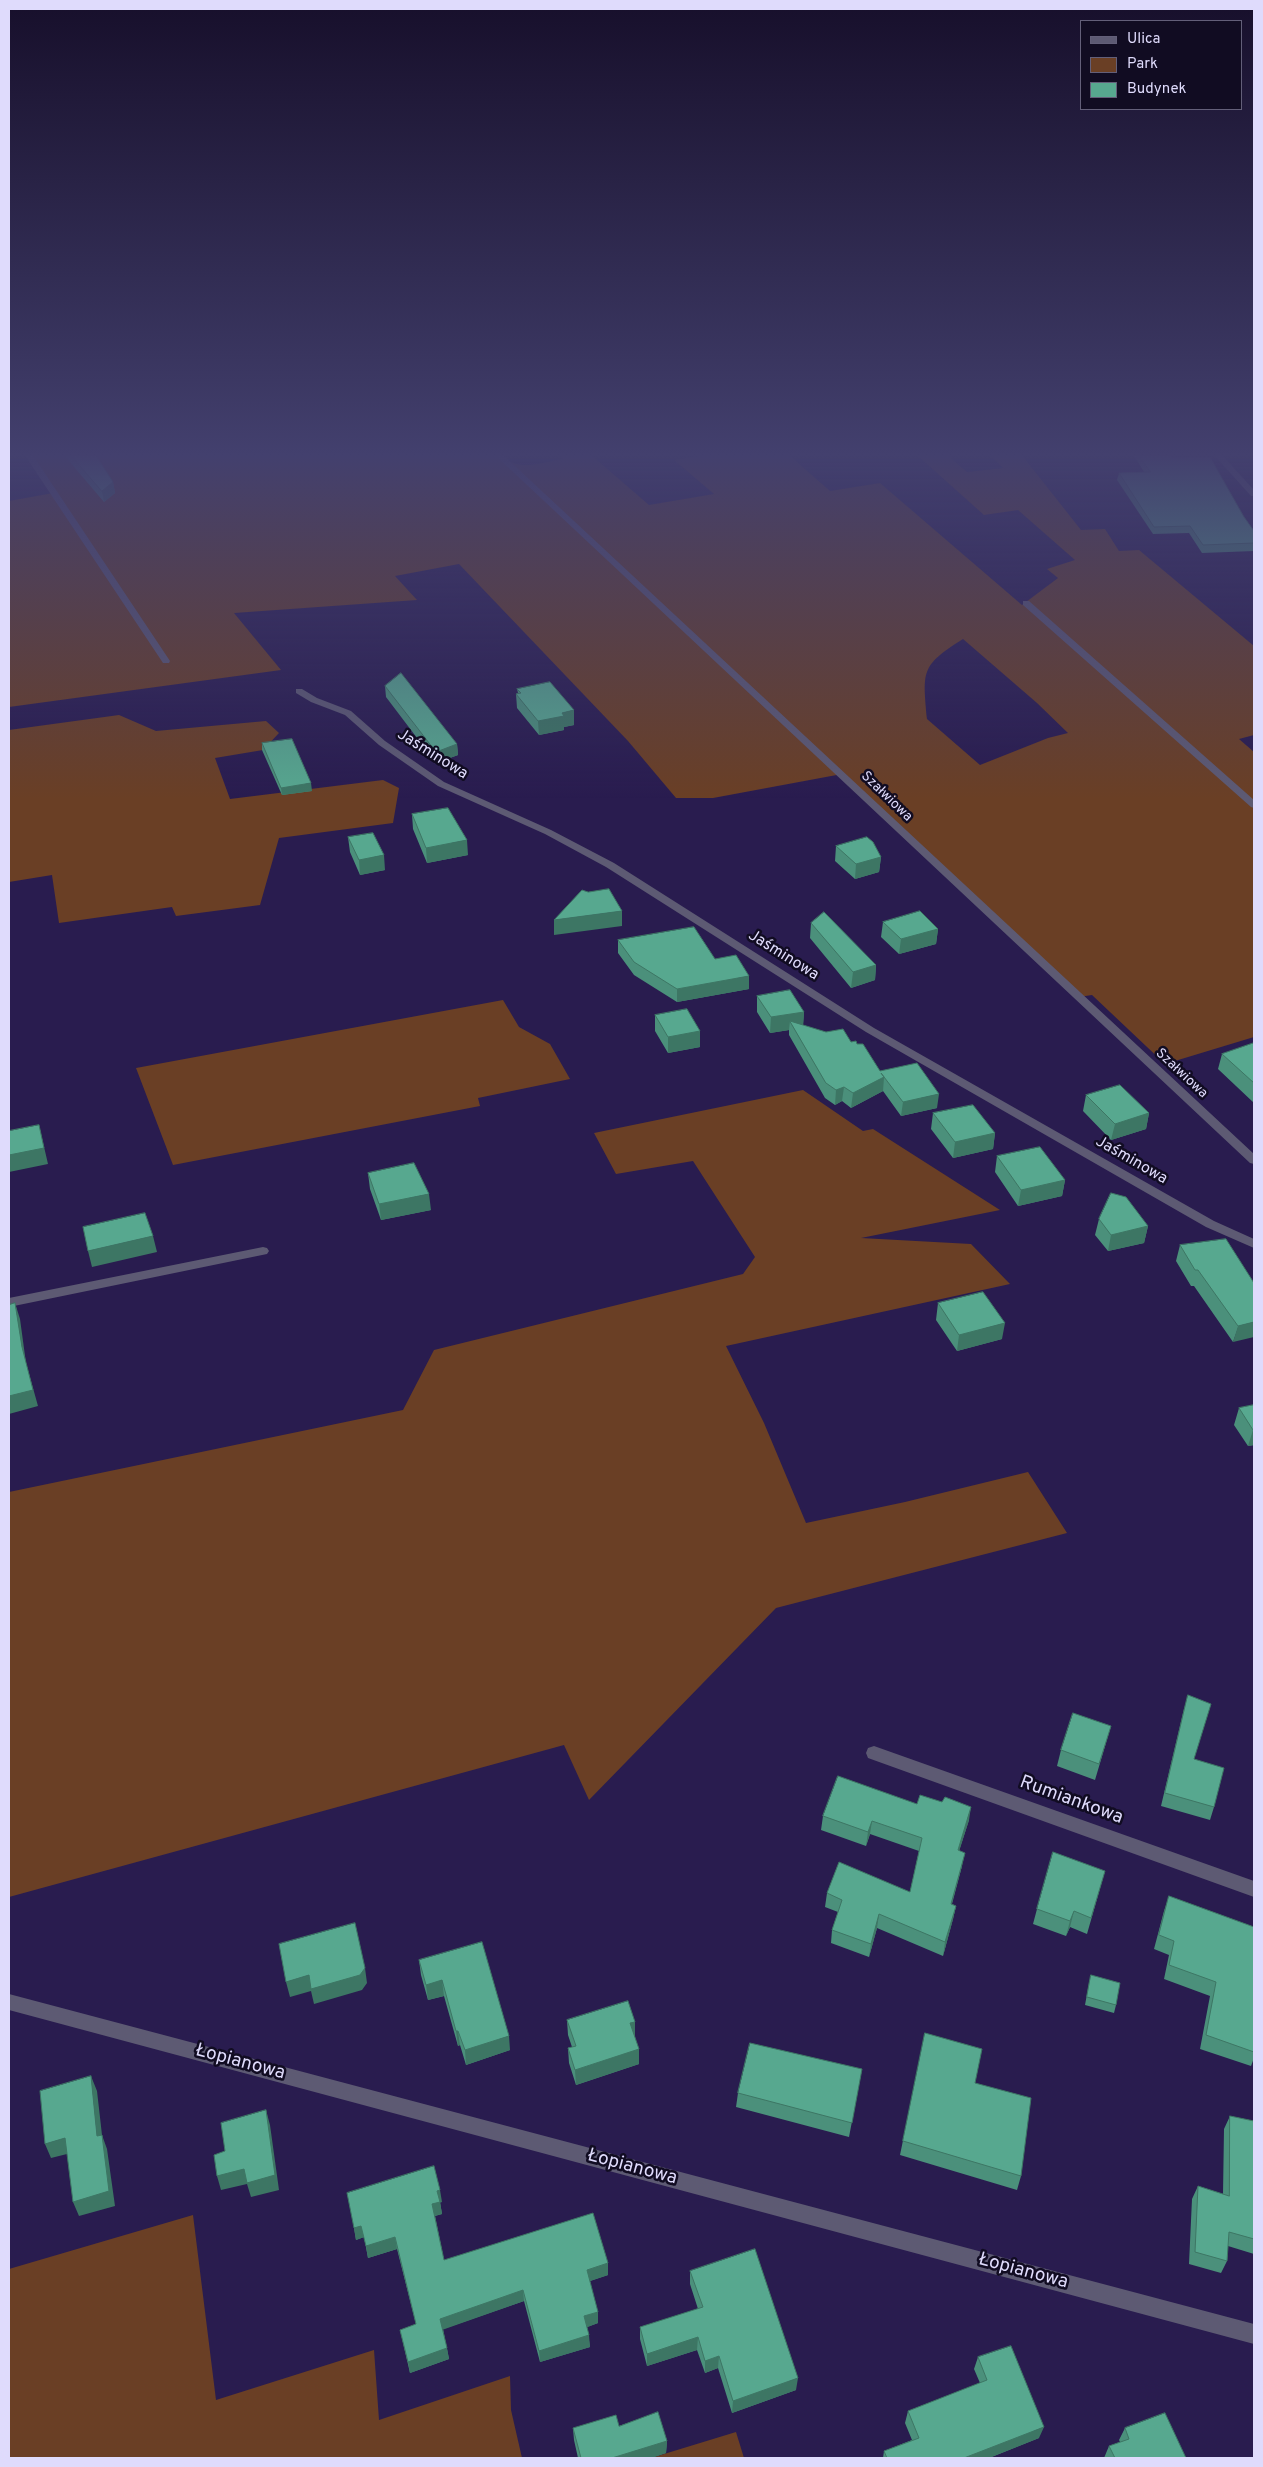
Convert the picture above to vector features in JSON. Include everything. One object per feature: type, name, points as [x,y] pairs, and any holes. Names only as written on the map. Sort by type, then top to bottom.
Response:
[{"type":"street","points":[[105,569],[166,661]]},
{"type":"street","name":"Szałwiowa","points":[[621,569],[1254,1160]]},
{"type":"street","points":[[1026,603],[1254,805]]},
{"type":"street","name":"Jaśminowa","points":[[299,691],[314,700],[348,713],[382,743],[441,784],[548,832],[610,865],[870,1030],[1210,1224],[1254,1244]]},
{"type":"street","points":[[9,1302],[263,1251]]},
{"type":"street","name":"Rumiankowa","points":[[874,1753],[1254,1889]]},
{"type":"street","name":"Łopianowa","points":[[9,2002],[1254,2334]]},
{"type":"green space","points":[[9,569],[432,569],[395,576],[417,600],[234,613],[281,670],[9,707]]},
{"type":"green space","points":[[464,569],[980,569],[1022,605],[1058,578],[1047,569],[1162,569],[1254,646],[1254,735],[1239,739],[1254,752],[1254,1037],[1165,1064],[1092,995],[1079,997],[842,774],[713,798],[676,798],[628,741]],"holes":[[[963,639],[1037,703],[1068,733],[1048,738],[980,765],[927,719],[925,690],[927,671],[939,656]]]},
{"type":"green space","points":[[119,715],[156,731],[266,721],[279,733],[263,750],[215,758],[230,799],[383,780],[399,788],[393,823],[279,838],[260,905],[176,916],[172,907],[59,923],[52,875],[9,882],[9,730]]},
{"type":"green space","points":[[503,1000],[519,1027],[550,1044],[570,1079],[478,1098],[480,1106],[173,1165],[136,1068]]},
{"type":"green space","points":[[803,1090],[863,1131],[873,1129],[1000,1210],[861,1238],[971,1244],[1010,1284],[726,1346],[764,1423],[806,1523],[905,1502],[1028,1472],[1067,1533],[776,1608],[589,1800],[564,1745],[9,1897],[9,1492],[403,1410],[434,1350],[743,1274],[755,1257],[693,1161],[616,1174],[594,1133]]},
{"type":"green space","points":[[193,2215],[216,2400],[374,2350],[379,2420],[510,2376],[511,2410],[522,2458],[9,2458],[9,2269]]},
{"type":"green space","points":[[736,2432],[744,2458],[651,2458]]},
{"type":"building","points":[[401,673],[457,744],[436,752],[385,686]]},
{"type":"building","points":[[550,682],[574,710],[562,713],[564,716],[538,721],[516,694],[521,693],[517,689]]},
{"type":"building","points":[[292,739],[311,783],[281,788],[262,743]]},
{"type":"building","points":[[448,808],[467,840],[426,848],[412,814]]},
{"type":"building","points":[[373,833],[384,855],[359,860],[348,837]]},
{"type":"building","points":[[867,837],[873,842],[881,857],[856,864],[836,846]]},
{"type":"building","points":[[609,889],[622,911],[554,920],[582,890],[588,892]]},
{"type":"building","points":[[920,911],[938,929],[901,939],[883,922]]},
{"type":"building","points":[[824,912],[876,965],[853,972],[811,923]]},
{"type":"building","points":[[694,927],[715,959],[736,955],[749,976],[677,989],[634,962],[618,940]]},
{"type":"building","points":[[790,990],[804,1012],[771,1017],[757,996]]},
{"type":"building","points":[[687,1009],[700,1031],[668,1037],[655,1015]]},
{"type":"building","points":[[790,1021],[826,1032],[843,1029],[851,1042],[856,1041],[857,1044],[863,1044],[880,1071],[917,1063],[939,1094],[903,1102],[881,1073],[884,1077],[853,1093],[844,1087],[836,1090],[826,1083]]},
{"type":"building","points":[[1254,1043],[1254,1083],[1222,1054]]},
{"type":"building","points":[[1120,1085],[1149,1113],[1115,1124],[1086,1095]]},
{"type":"building","points":[[973,1105],[995,1133],[955,1142],[933,1113]]},
{"type":"building","points":[[39,1125],[44,1148],[9,1155],[9,1131]]},
{"type":"building","points":[[1040,1147],[1065,1180],[1021,1190],[997,1156]]},
{"type":"building","points":[[414,1163],[429,1194],[379,1204],[368,1173]]},
{"type":"building","points":[[1111,1193],[1126,1197],[1148,1226],[1111,1235],[1099,1219]]},
{"type":"building","points":[[145,1213],[153,1236],[88,1251],[83,1227]]},
{"type":"building","points":[[1226,1239],[1254,1283],[1254,1322],[1238,1326],[1198,1270],[1195,1270],[1180,1245]]},
{"type":"building","points":[[983,1292],[1005,1323],[959,1335],[938,1303]]},
{"type":"building","points":[[15,1303],[22,1347],[33,1390],[9,1396],[9,1305]]},
{"type":"building","points":[[1254,1405],[1254,1429],[1253,1430],[1239,1408]]},
{"type":"building","points":[[1188,1695],[1211,1704],[1194,1759],[1224,1768],[1214,1807],[1165,1793]]},
{"type":"building","points":[[1073,1713],[1111,1726],[1099,1764],[1061,1750]]},
{"type":"building","points":[[838,1776],[917,1804],[920,1795],[942,1802],[945,1797],[971,1807],[958,1850],[965,1853],[951,1904],[956,1906],[945,1942],[879,1914],[871,1944],[832,1930],[842,1900],[827,1893],[839,1862],[910,1892],[922,1838],[872,1821],[868,1832],[823,1816]]},
{"type":"building","points":[[1053,1852],[1105,1871],[1091,1918],[1074,1911],[1070,1921],[1037,1909]]},
{"type":"building","points":[[1169,1896],[1254,1927],[1254,2052],[1206,2035],[1216,1982],[1169,1965],[1174,1941],[1159,1935]]},
{"type":"building","points":[[355,1923],[365,1968],[360,1975],[311,1989],[309,1975],[286,1982],[279,1944]]},
{"type":"building","points":[[482,1942],[509,2036],[465,2050],[458,2031],[456,2031],[442,1980],[426,1985],[419,1960]]},
{"type":"building","points":[[1091,1975],[1120,1983],[1116,2005],[1087,1997]]},
{"type":"building","points":[[628,2001],[635,2022],[630,2023],[639,2049],[575,2070],[568,2048],[576,2046],[567,2020]]},
{"type":"building","points":[[925,2033],[982,2049],[975,2083],[1031,2098],[1021,2176],[903,2141]]},
{"type":"building","points":[[750,2043],[862,2069],[852,2123],[738,2093]]},
{"type":"building","points":[[91,2076],[97,2136],[102,2135],[109,2191],[73,2202],[65,2138],[45,2144],[40,2091]]},
{"type":"building","points":[[266,2110],[275,2175],[247,2183],[244,2169],[217,2176],[214,2155],[225,2151],[221,2123]]},
{"type":"building","points":[[1230,2116],[1254,2121],[1254,2239],[1229,2232],[1227,2261],[1195,2252],[1198,2186],[1229,2196]]},
{"type":"building","points":[[434,2166],[440,2190],[437,2191],[440,2202],[432,2204],[444,2260],[593,2213],[608,2263],[587,2270],[598,2312],[584,2316],[589,2335],[539,2351],[523,2290],[440,2319],[447,2348],[408,2362],[400,2330],[416,2324],[395,2237],[366,2246],[361,2226],[354,2228],[347,2193]]},
{"type":"building","points":[[755,2249],[798,2378],[733,2401],[719,2356],[705,2361],[698,2337],[647,2354],[640,2327],[703,2307],[690,2271]]},
{"type":"building","points":[[1011,2346],[1044,2427],[964,2458],[887,2458],[884,2451],[919,2438],[908,2411],[987,2380],[978,2357]]},
{"type":"building","points":[[658,2412],[667,2441],[612,2458],[581,2458],[573,2428],[616,2415],[619,2426]]},
{"type":"building","points":[[1165,2413],[1186,2458],[1115,2458],[1109,2446],[1129,2439],[1125,2428]]}]
